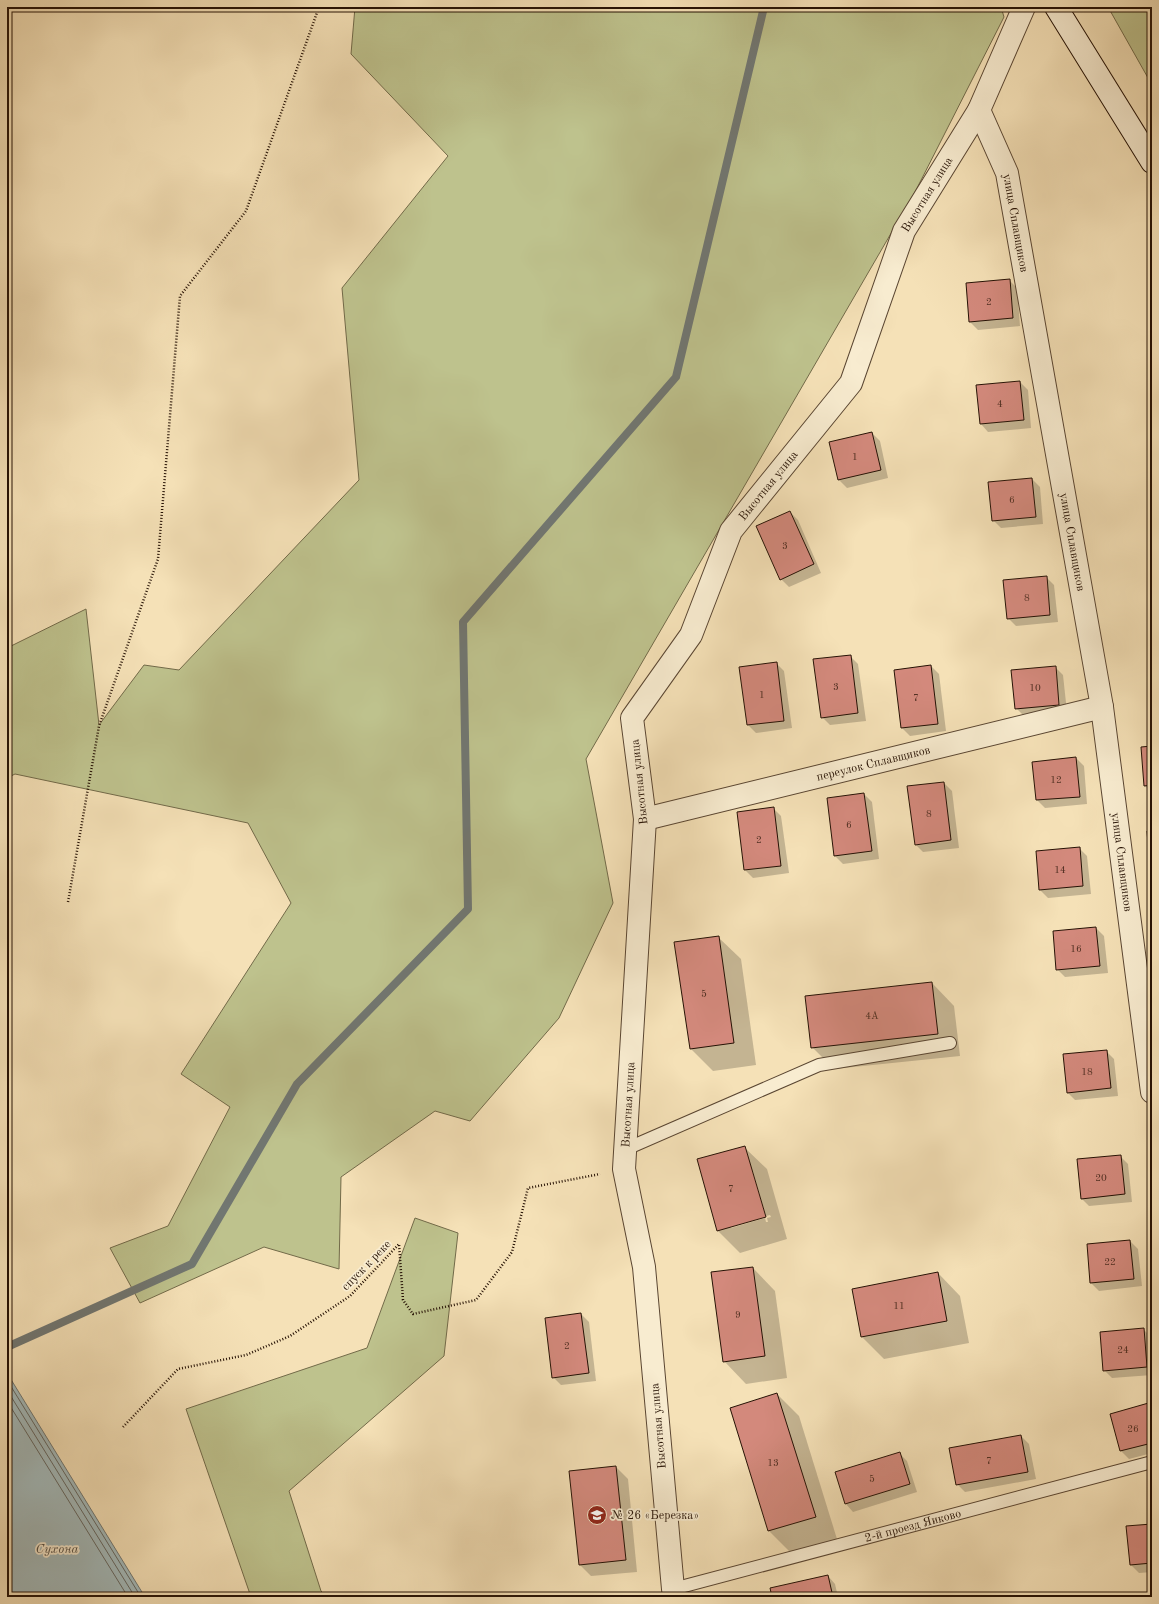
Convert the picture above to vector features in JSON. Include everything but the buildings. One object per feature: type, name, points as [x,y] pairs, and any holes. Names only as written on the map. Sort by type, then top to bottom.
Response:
[{"type":"street","points":[[979,110],[1024,7]]},
{"type":"street","points":[[1056,7],[1152,162]]},
{"type":"street","name":"улица Сплавщиков","points":[[979,110],[1007,173],[1102,707],[1152,1092]]},
{"type":"street","name":"Высотная улица","points":[[674,1593],[644,1267],[625,1159],[645,819],[632,718],[691,635],[730,531],[851,382],[904,231],[979,110]]},
{"type":"street","name":"переулок Сплавщиков","points":[[645,819],[1102,707]]},
{"type":"lane","points":[[625,1159],[819,1065],[950,1043]]},
{"type":"lane","name":"2-й проезд Яиково","points":[[674,1593],[1152,1462]]},
{"type":"path","points":[[68,902],[99,726],[158,559],[180,296],[246,210],[319,7]]},
{"type":"path","name":"спуск к реке","points":[[123,1427],[178,1369],[246,1355],[290,1336],[350,1296],[399,1244],[403,1300],[413,1314],[476,1300],[512,1252],[528,1188],[625,1159]]},
{"type":"green space","points":[[355,7],[1001,7],[1004,17],[915,192],[586,759],[613,903],[559,1018],[470,1121],[435,1111],[341,1177],[339,1269],[264,1247],[140,1303],[110,1248],[168,1226],[230,1107],[181,1074],[291,903],[248,823],[15,774],[7,778],[7,648],[86,609],[99,725],[144,665],[179,670],[359,480],[342,288],[448,156],[351,54]]},
{"type":"green space","points":[[1108,7],[1152,7],[1152,85]]},
{"type":"green space","points":[[415,1218],[458,1233],[444,1356],[289,1491],[321,1591],[327,1597],[251,1597],[186,1409],[367,1348]]},
{"type":"water","name":"Сухона","points":[[7,1373],[145,1597],[7,1597]]},
{"type":"waterway","points":[[7,1347],[192,1264],[297,1084],[468,909],[463,622],[676,377],[764,7]]},
{"type":"place","name":"№ 26 «Березка»","points":[[597,1515]]}]
